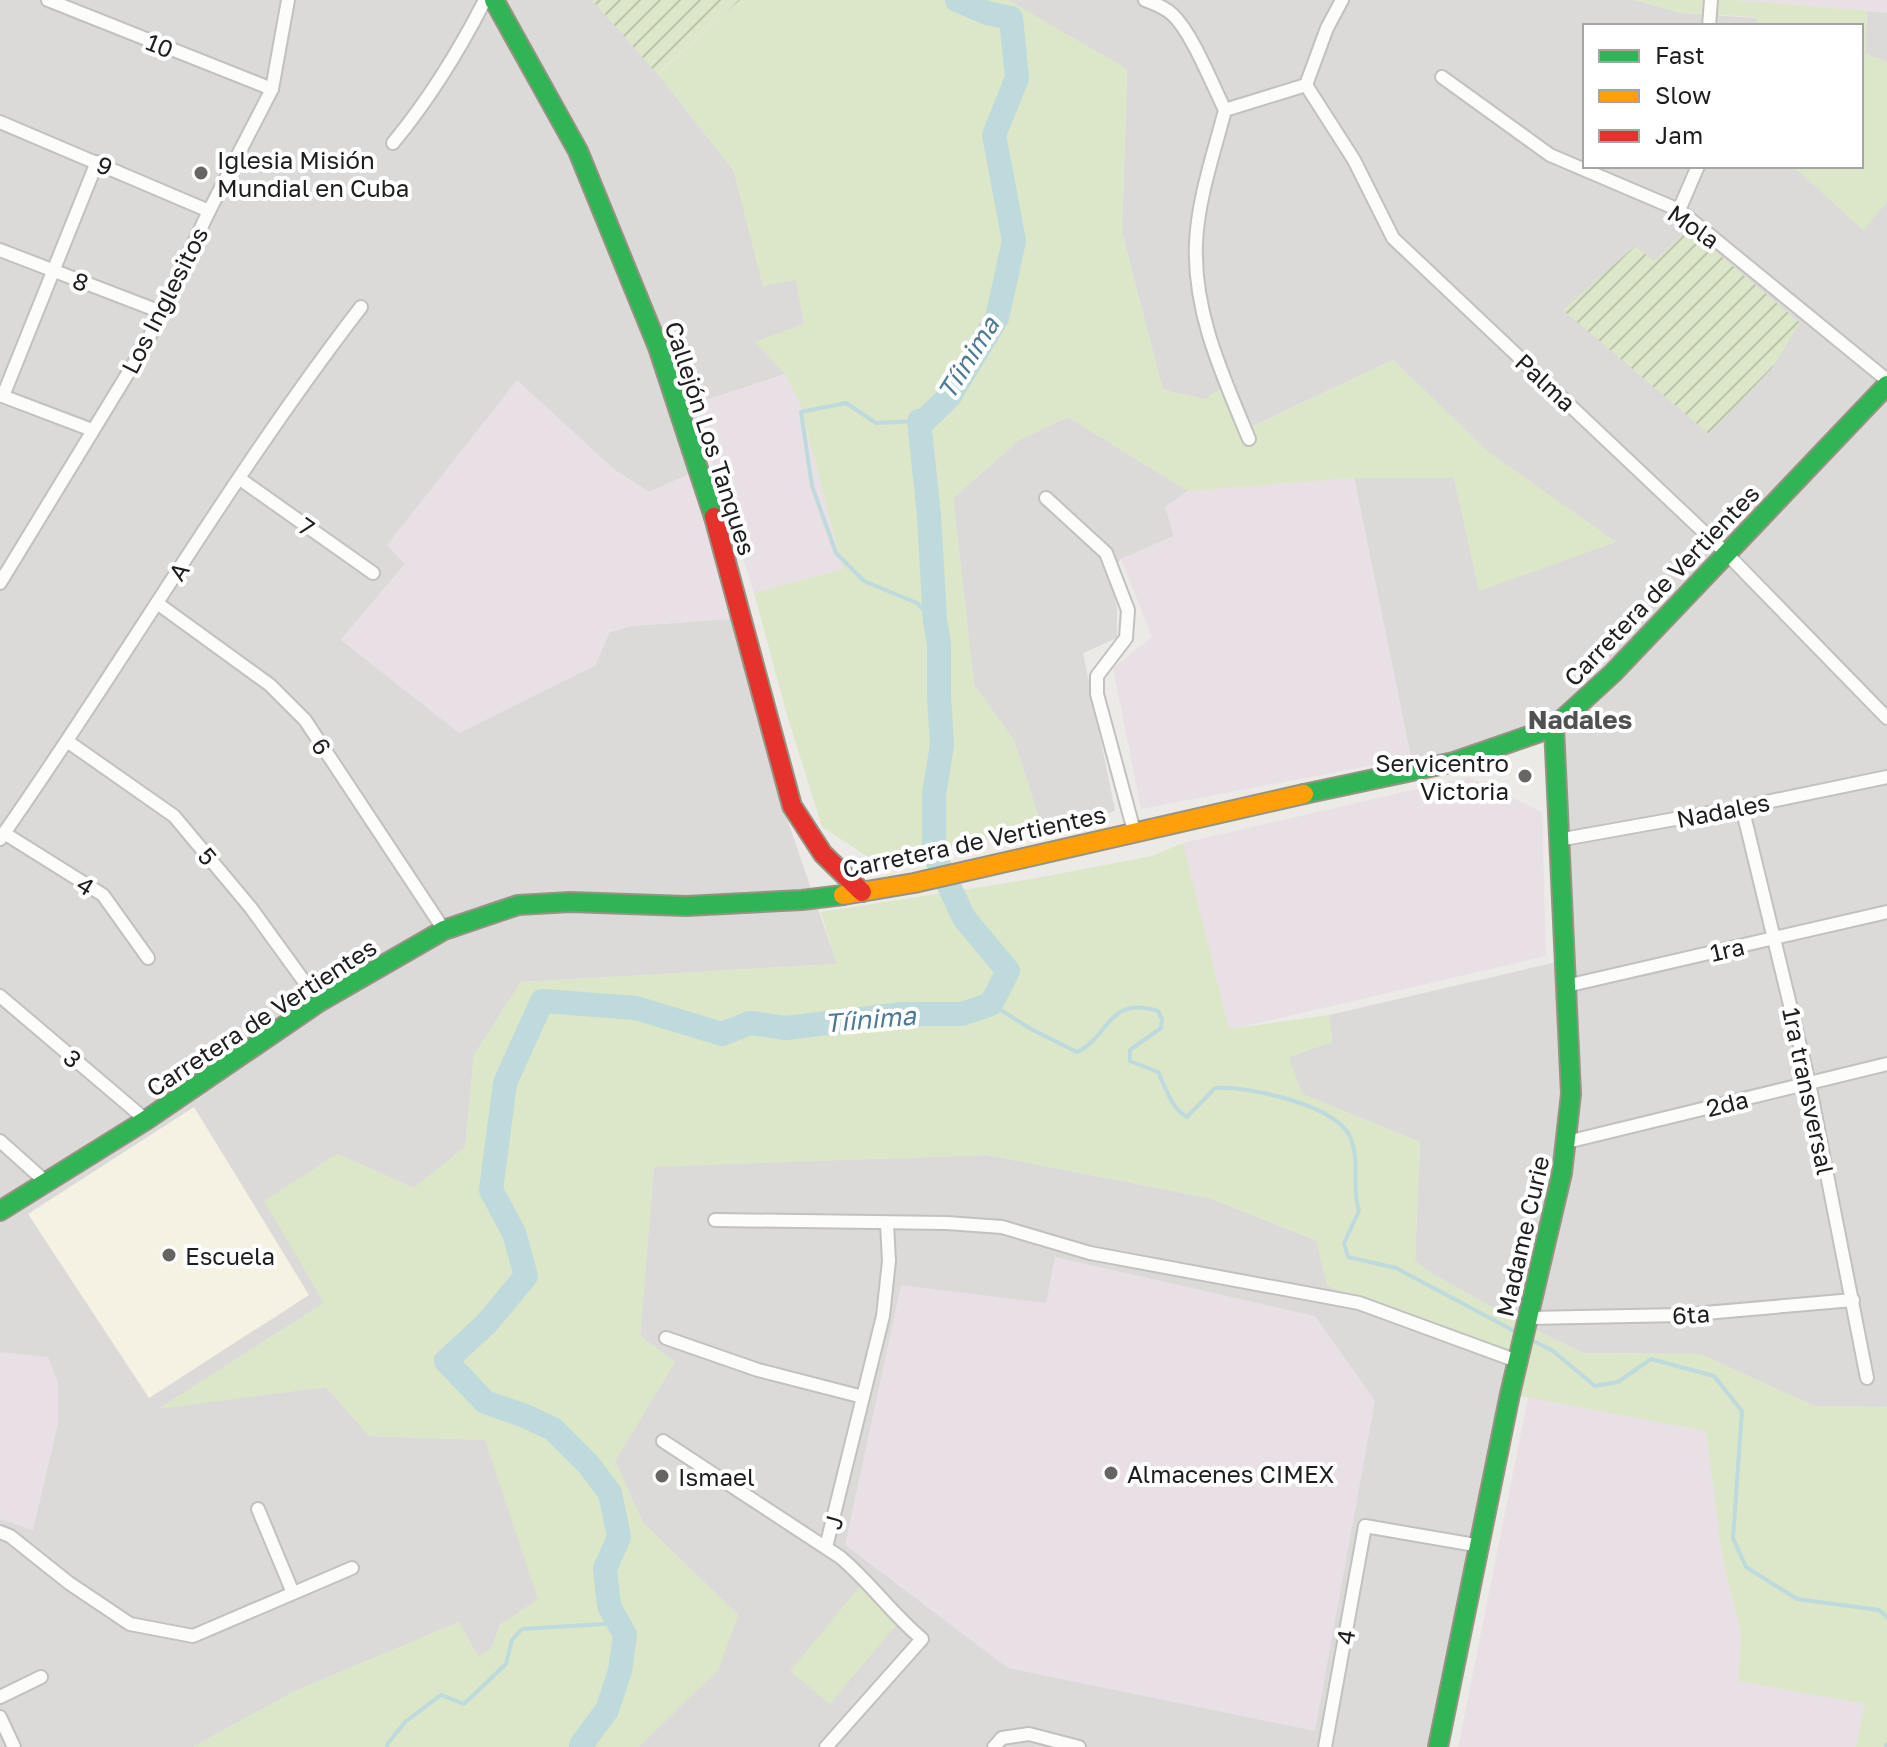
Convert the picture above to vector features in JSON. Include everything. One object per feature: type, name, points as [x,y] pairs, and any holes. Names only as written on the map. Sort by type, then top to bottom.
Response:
[{"type":"main road","name":"Callejón Los Tanques","points":[[494,0],[578,151],[658,347],[716,522],[792,806],[823,854],[862,892]]},
{"type":"main road","name":"Carretera de Vertientes","points":[[0,1211],[146,1120],[319,1002],[444,930],[518,905],[570,902],[686,906],[802,900],[862,892],[1454,762],[1554,727],[1613,673],[1887,383]]},
{"type":"main road","name":"Madame Curie","points":[[1438,1747],[1567,1142],[1571,1094],[1554,727]]},
{"type":"street","name":"10","points":[[48,0],[272,89]]},
{"type":"street","name":"Los Inglesitos","points":[[0,583],[147,342],[209,211],[272,89],[288,0]]},
{"type":"street","points":[[393,143],[416,115],[458,52],[485,0]]},
{"type":"street","points":[[1145,0],[1162,7],[1183,28],[1225,110],[1199,217],[1196,269],[1212,348],[1249,439]]},
{"type":"street","points":[[1225,110],[1306,85],[1327,28],[1342,0]]},
{"type":"street","points":[[1709,24],[1711,0]]},
{"type":"street","name":"Mola","points":[[1442,77],[1550,155],[1679,210],[1887,383]]},
{"type":"street","name":"Palma","points":[[1306,85],[1354,160],[1393,238],[1726,553],[1887,718]]},
{"type":"street","name":"9","points":[[0,122],[209,211]]},
{"type":"street","points":[[92,430],[2,395],[97,162]]},
{"type":"street","points":[[1679,210],[1697,168]]},
{"type":"street","name":"8","points":[[0,250],[161,312]]},
{"type":"street","name":"A","points":[[2,836],[306,378],[361,307]]},
{"type":"street","name":"7","points":[[240,479],[373,573]]},
{"type":"street","points":[[1046,498],[1106,553],[1128,610],[1126,638],[1097,676],[1097,694],[1134,831]]},
{"type":"street","name":"6","points":[[157,603],[270,685],[305,720],[444,930]]},
{"type":"street","name":"5","points":[[67,741],[174,816],[251,908],[319,1002]]},
{"type":"street","name":"Nadales","points":[[1558,840],[1887,777]]},
{"type":"street","name":"1ra transversal","points":[[1742,807],[1809,1083],[1867,1378]]},
{"type":"street","name":"4","points":[[2,836],[103,895],[148,958]]},
{"type":"street","name":"1ra","points":[[1566,986],[1887,912]]},
{"type":"street","name":"3","points":[[0,996],[146,1120]]},
{"type":"street","name":"2da","points":[[1567,1142],[1887,1064]]},
{"type":"street","points":[[0,1141],[47,1183]]},
{"type":"street","points":[[715,1220],[947,1223],[1002,1227],[1090,1253],[1359,1303],[1523,1338]]},
{"type":"street","name":"J","points":[[826,1747],[922,1639],[899,1620],[863,1576],[826,1547],[883,1316],[889,1261],[887,1224]]},
{"type":"street","name":"6ta","points":[[1523,1338],[1682,1315],[1853,1300]]},
{"type":"street","points":[[666,1338],[758,1370],[863,1397]]},
{"type":"street","points":[[663,1441],[826,1547]]},
{"type":"street","points":[[258,1509],[293,1593]]},
{"type":"street","name":"4","points":[[1325,1747],[1365,1526],[1481,1546]]},
{"type":"street","points":[[0,1532],[10,1536],[69,1583],[130,1624],[193,1636],[240,1619],[352,1568]]},
{"type":"street","points":[[0,1697],[41,1677]]},
{"type":"street","points":[[0,1717],[14,1747]]},
{"type":"street","points":[[994,1747],[1002,1738],[1029,1734],[1079,1747]]},
{"type":"shaded area","points":[[0,0],[592,0],[658,74],[734,171],[763,286],[796,279],[804,324],[756,342],[785,374],[694,404],[784,810],[837,964],[521,982],[474,1055],[465,1147],[414,1188],[337,1154],[324,1303],[160,1408],[326,1387],[370,1436],[486,1440],[539,1599],[500,1625],[491,1650],[478,1657],[459,1622],[293,1692],[193,1747],[0,1747]],"holes":[[[616,471],[649,492],[694,472],[729,619],[632,626],[610,632],[341,640],[405,564]]]},
{"type":"shaded area","points":[[1008,0],[1634,0],[1682,13],[1757,18],[1758,24],[1583,24],[1583,168],[1795,168],[1863,229],[1887,202],[1887,1407],[1814,1406],[1700,1354],[1583,1353],[1517,1321],[1415,1261],[1420,1142],[1302,1094],[1288,1057],[1332,1042],[1329,1015],[1561,961],[1552,740],[1411,758],[1354,478],[1454,478],[1479,590],[1615,542],[1487,451],[1393,360],[1251,427],[1205,399],[1163,390],[1122,233],[1127,70]],"holes":[[[1635,247],[1654,262],[1564,310]]]},
{"type":"shaded area","points":[[1735,0],[1887,0],[1887,13],[1867,11]]},
{"type":"shaded area","points":[[1867,11],[1887,13],[1887,62],[1865,54]]},
{"type":"shaded area","points":[[785,374],[800,404],[843,569],[754,593],[694,404]]},
{"type":"shaded area","points":[[517,380],[616,471],[649,492],[695,472],[730,619],[632,626],[610,631],[596,665],[459,733],[341,640],[405,565],[387,545]]},
{"type":"shaded area","points":[[1068,417],[1188,491],[1166,507],[1174,536],[1121,559],[1108,573],[1117,608],[1117,638],[1083,653],[1115,810],[1104,816],[1042,828],[1014,740],[974,685],[953,498],[1019,440]]},
{"type":"shaded area","points":[[1354,478],[1411,758],[1141,809],[1113,668],[1152,637],[1121,559],[1174,536],[1165,507],[1188,491]]},
{"type":"shaded area","points":[[1469,777],[1542,812],[1546,956],[1229,1030],[1183,843]]},
{"type":"shaded area","name":"Escuela","points":[[194,1107],[309,1295],[149,1398],[28,1214]]},
{"type":"shaded area","points":[[987,1155],[1209,1198],[1316,1240],[1516,1355],[1431,1747],[639,1747],[738,1615],[643,1523],[615,1461],[675,1362],[640,1336],[654,1166]]},
{"type":"shaded area","name":"Almacenes CIMEX","points":[[1055,1257],[1315,1316],[1375,1401],[1315,1731],[1008,1668],[845,1545],[901,1285],[1046,1303]]},
{"type":"shaded area","points":[[0,1352],[48,1357],[58,1382],[58,1424],[33,1530],[0,1519]]},
{"type":"shaded area","points":[[1528,1397],[1706,1431],[1722,1556],[1741,1635],[1738,1681],[1865,1704],[1856,1747],[1458,1747]]},
{"type":"shaded area","points":[[896,1632],[914,1648],[857,1712],[840,1700]]},
{"type":"green space","points":[[592,0],[740,0],[657,74]]},
{"type":"green space","points":[[740,0],[1008,0],[1127,69],[1122,233],[1163,390],[1205,399],[1228,383],[1252,427],[1393,360],[1487,451],[1616,542],[1479,591],[1454,478],[1354,478],[1188,491],[1068,417],[1019,440],[953,498],[974,685],[1014,740],[1042,828],[878,863],[822,827],[754,593],[843,569],[800,404],[785,374],[755,342],[804,324],[796,280],[763,286],[734,171],[658,74]]},
{"type":"green space","points":[[1634,0],[1735,0],[1867,11],[1865,54],[1887,62],[1887,202],[1863,230],[1795,168],[1863,168],[1863,24],[1758,24],[1757,17],[1682,13]]},
{"type":"green space","points":[[1689,229],[1800,323],[1772,368],[1709,434],[1563,310],[1635,246],[1654,261]]},
{"type":"green space","points":[[1183,843],[1229,1029],[1329,1015],[1332,1042],[1289,1057],[1302,1094],[1420,1142],[1415,1260],[1429,1272],[1517,1321],[1583,1353],[1700,1354],[1814,1406],[1887,1407],[1887,1747],[1856,1747],[1865,1704],[1738,1681],[1741,1634],[1722,1556],[1706,1431],[1510,1394],[1515,1355],[1327,1286],[1316,1240],[1209,1198],[987,1155],[654,1167],[640,1336],[675,1362],[615,1461],[643,1523],[738,1615],[719,1669],[639,1747],[193,1747],[293,1692],[459,1622],[478,1656],[491,1649],[500,1625],[538,1599],[485,1440],[369,1436],[326,1387],[158,1409],[324,1303],[264,1201],[337,1154],[414,1188],[465,1147],[474,1055],[521,982],[836,964],[821,912],[1026,880],[1152,856]]},
{"type":"green space","points":[[860,1586],[896,1625],[830,1704],[790,1671]]},
{"type":"waterway","name":"Tíinima","points":[[581,1747],[607,1710],[620,1671],[625,1635],[609,1606],[605,1569],[619,1537],[610,1493],[589,1465],[553,1429],[485,1402],[446,1361],[487,1323],[526,1276],[514,1233],[491,1190],[505,1083],[542,1001],[636,1008],[722,1034],[750,1023],[786,1028],[902,1014],[962,1014],[991,1004],[1008,971],[964,918],[934,854],[934,794],[942,745],[939,643],[919,421],[924,421],[949,397],[997,318],[1014,241],[994,135],[1017,78],[1011,18],[987,13],[957,0]]},
{"type":"waterway","points":[[919,421],[876,423],[846,403],[801,412],[812,486],[836,553],[864,581],[917,603],[935,621]]},
{"type":"waterway","points":[[991,1004],[1077,1052],[1088,1046],[1118,1013],[1141,1008],[1158,1011],[1162,1019],[1161,1028],[1130,1050],[1130,1061],[1158,1072],[1173,1103],[1187,1117],[1215,1088],[1269,1094],[1328,1116],[1342,1126],[1350,1137],[1355,1155],[1359,1211],[1344,1243],[1348,1257],[1396,1268],[1520,1334]]},
{"type":"waterway","points":[[1528,1338],[1553,1351],[1595,1386],[1618,1382],[1651,1359],[1714,1376],[1742,1411],[1733,1538],[1746,1567],[1797,1599],[1879,1610],[1887,1617]]},
{"type":"waterway","points":[[387,1747],[405,1722],[441,1695],[464,1704],[506,1664],[512,1640],[522,1629],[619,1623]]},
{"type":"traffic: fast","points":[[494,0],[578,151],[658,347],[714,517]]},
{"type":"traffic: fast","points":[[1304,794],[1454,762],[1554,727],[1613,673],[1887,385]]},
{"type":"traffic: fast","points":[[1438,1747],[1510,1394],[1562,1173],[1571,1094],[1554,727]]},
{"type":"traffic: fast","points":[[0,1211],[146,1120],[319,1002],[444,930],[518,905],[570,902],[686,906],[843,895]]},
{"type":"traffic: slow","points":[[843,895],[914,883],[1304,794]]},
{"type":"traffic: jam","points":[[714,517],[792,806],[823,854],[862,892]]},
{"type":"place","name":"Iglesia Misión Mundial en Cuba","points":[[201,173]]},
{"type":"place","name":"Servicentro Victoria","points":[[1525,776]]},
{"type":"place","name":"Escuela","points":[[169,1255]]},
{"type":"place","name":"Almacenes CIMEX","points":[[1111,1473]]},
{"type":"place","name":"Ismael","points":[[662,1476]]},
{"type":"district","name":"Nadales","points":[[1580,719]]}]
